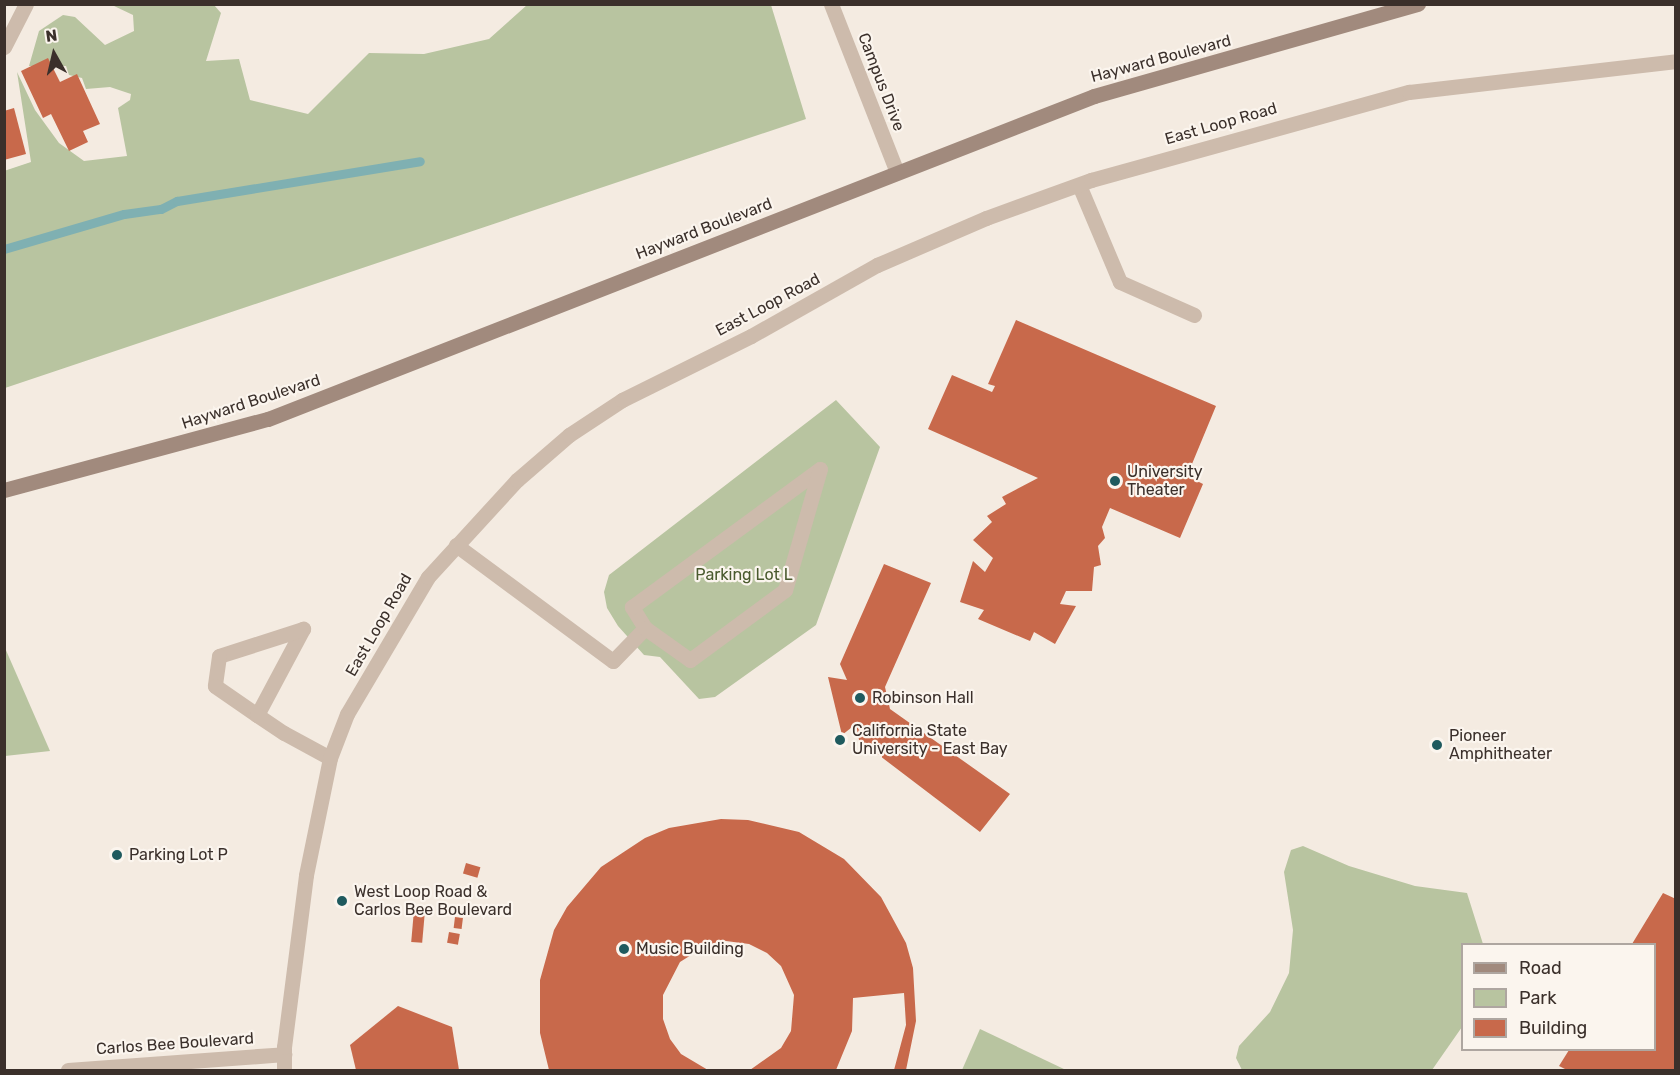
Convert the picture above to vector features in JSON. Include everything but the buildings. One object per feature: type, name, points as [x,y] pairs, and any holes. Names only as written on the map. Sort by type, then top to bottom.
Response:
[{"type":"main road","name":"Hayward Boulevard","points":[[4,490],[268,419],[1094,96],[1418,4]]},
{"type":"street","points":[[4,47],[26,4]]},
{"type":"street","name":"Campus Drive","points":[[831,4],[897,172]]},
{"type":"street","name":"East Loop Road","points":[[285,1071],[284,1054],[306,875],[330,758],[347,714],[428,577],[517,480],[569,435],[622,400],[751,336],[877,265],[986,218],[1079,185],[1409,93],[1676,61]]},
{"type":"street","points":[[1079,185],[1120,282],[1194,315]]},
{"type":"street","points":[[820,469],[785,590],[690,660],[645,628],[632,607],[820,469]]},
{"type":"street","points":[[456,545],[613,661],[645,628]]},
{"type":"street","points":[[257,715],[303,629],[219,656],[215,686],[257,715],[330,758]]},
{"type":"street","name":"Carlos Bee Boulevard","points":[[68,1071],[284,1054]]},
{"type":"green space","points":[[112,5],[214,5],[221,13],[206,61],[239,59],[250,100],[308,114],[369,53],[424,54],[489,39],[527,5],[771,5],[806,119],[5,388],[4,171],[31,162],[17,72],[35,110],[59,143],[84,161],[127,156],[118,108],[130,100],[131,94],[110,87],[86,89],[82,78],[69,75],[66,66],[29,66],[39,31],[63,15],[75,17],[105,45],[134,31],[133,15]]},
{"type":"green space","name":"Parking Lot L","points":[[836,400],[880,447],[816,625],[715,697],[699,699],[660,657],[644,655],[618,626],[607,608],[604,592],[609,575]]},
{"type":"green space","points":[[5,648],[50,751],[5,756]]},
{"type":"green space","points":[[1303,846],[1349,866],[1415,886],[1467,893],[1483,943],[1461,943],[1461,1028],[1432,1070],[1242,1070],[1236,1058],[1239,1046],[1270,1012],[1289,973],[1293,930],[1284,872],[1291,850]]},
{"type":"green space","points":[[980,1029],[1066,1070],[962,1070]]},
{"type":"waterway","points":[[4,249],[124,214],[161,209],[177,201],[420,161]]},
{"type":"place","name":"University Theater","points":[[1115,481]]},
{"type":"place","name":"Robinson Hall","points":[[860,698]]},
{"type":"place","name":"California State University - East Bay","points":[[840,740]]},
{"type":"place","name":"Pioneer Amphitheater","points":[[1437,745]]},
{"type":"place","name":"Parking Lot P","points":[[117,855]]},
{"type":"place","name":"West Loop Road & Carlos Bee Boulevard","points":[[342,901]]},
{"type":"place","name":"Music Building","points":[[624,949]]}]
